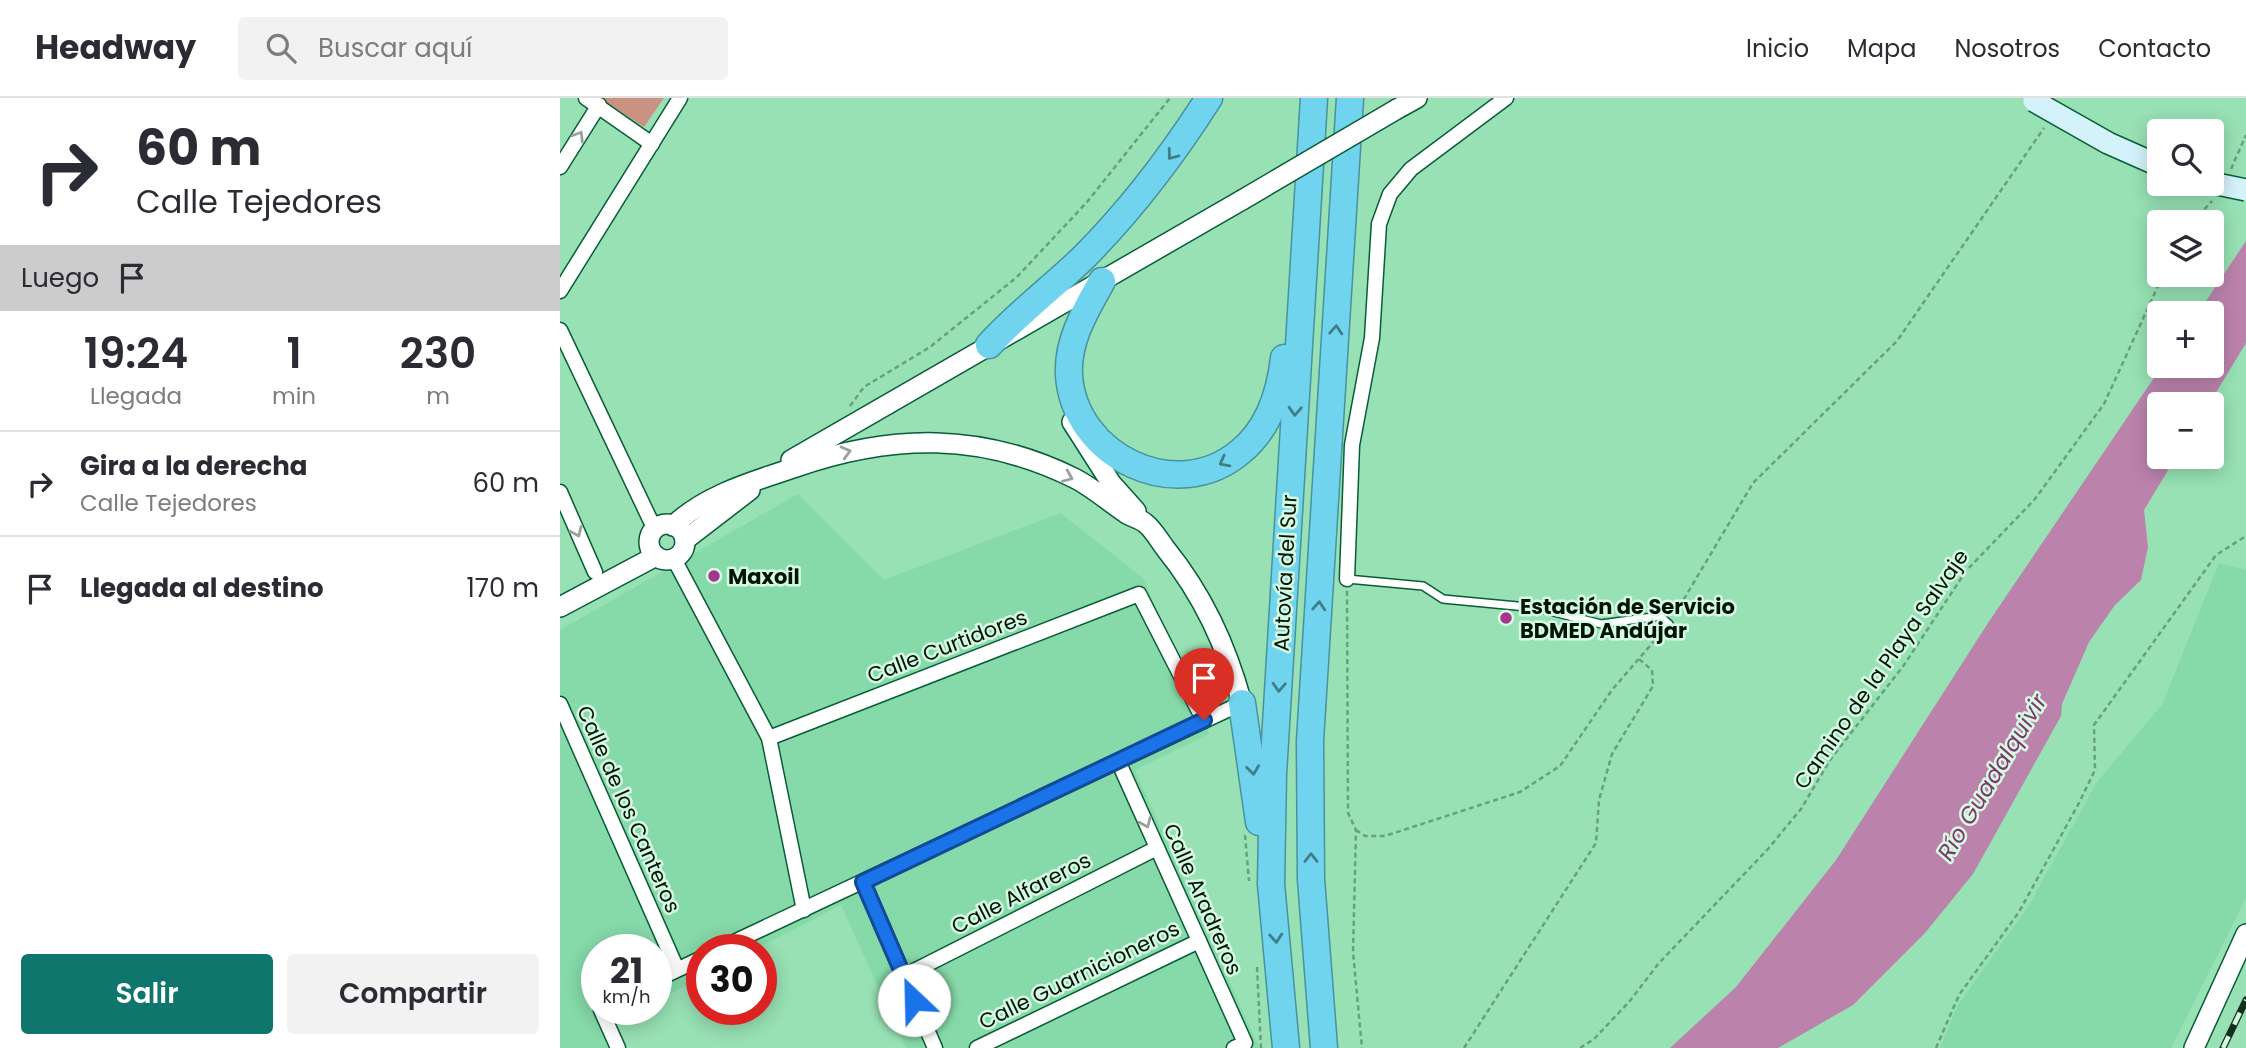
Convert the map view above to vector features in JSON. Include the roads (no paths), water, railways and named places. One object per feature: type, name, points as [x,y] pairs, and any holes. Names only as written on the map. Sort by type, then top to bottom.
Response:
[{"type":"highway","points":[[989,345],[1014,317],[1082,259],[1133,205],[1177,148],[1209,98]]},
{"type":"highway","points":[[1102,281],[1078,326],[1069,374],[1074,405],[1088,429],[1105,447],[1127,463],[1145,471],[1170,475],[1194,474],[1219,466],[1240,453],[1273,409],[1281,382],[1302,98]]},
{"type":"highway","name":"Autovía del Sur","points":[[1286,1048],[1261,884],[1273,774],[1314,98]]},
{"type":"highway","name":"Autovía del Sur","points":[[1324,1048],[1311,879],[1310,741],[1350,98]]},
{"type":"highway","points":[[1242,703],[1259,825],[1261,884]]},
{"type":"main road","points":[[2034,101],[2108,143],[2147,160]]},
{"type":"main road","points":[[2224,185],[2246,190]]},
{"type":"street","points":[[560,291],[680,98]]},
{"type":"street","points":[[560,607],[746,494],[758,480],[848,426],[1417,98]]},
{"type":"street","points":[[1348,579],[1352,445],[1372,338],[1378,224],[1390,194],[1411,169],[1506,98]]},
{"type":"street","points":[[560,167],[592,102],[652,144]]},
{"type":"street","points":[[752,934],[1242,703],[1229,654],[1206,607],[1179,565],[1111,483],[1074,428],[1063,401],[1060,367],[1065,337],[1077,296]]},
{"type":"street","points":[[560,330],[665,542],[769,738],[804,910]]},
{"type":"street","points":[[758,480],[868,446],[916,441],[965,444],[1019,458],[1074,478],[1146,523]]},
{"type":"street","points":[[560,492],[595,572]]},
{"type":"street","points":[[560,593],[595,572],[665,542]]},
{"type":"street","name":"Calle Curtidores","points":[[769,738],[1139,594],[1204,720]]},
{"type":"street","name":"Calle de los Canteros","points":[[560,704],[677,970]]},
{"type":"street","name":"Calle Aradreros","points":[[1118,761],[1245,1043],[1234,1048]]},
{"type":"street","name":"Calle Alfareros","points":[[904,976],[1157,848]]},
{"type":"street","points":[[863,882],[935,1048]]},
{"type":"street","points":[[2194,1048],[2246,934]]},
{"type":"street","name":"Calle Guarnicioneros","points":[[977,1048],[1199,941]]},
{"type":"street","points":[[672,972],[686,966]]},
{"type":"street","points":[[608,1025],[618,1048]]},
{"type":"lane","points":[[1348,579],[1423,586],[1443,598],[1538,608],[1601,624],[1660,617],[1669,624]]},
{"type":"water","name":"Río Guadalquivir","points":[[2246,241],[2246,343],[2216,392],[2147,392],[2147,469],[2169,469],[2144,510],[2148,547],[2141,580],[2115,605],[2089,642],[2062,704],[2061,716],[1973,874],[1925,933],[1853,1005],[1778,1048],[1670,1048],[1736,987],[1836,860],[1988,623],[2154,378],[2224,378],[2224,301],[2206,301],[2215,287],[2224,287],[2224,274]]},
{"type":"railway","points":[[2223,1048],[2246,1000]]},
{"type":"place","name":"Maxoil","points":[[714,576]]},
{"type":"place","name":"Estación de Servicio BDMED Andújar","points":[[1506,618]]}]
